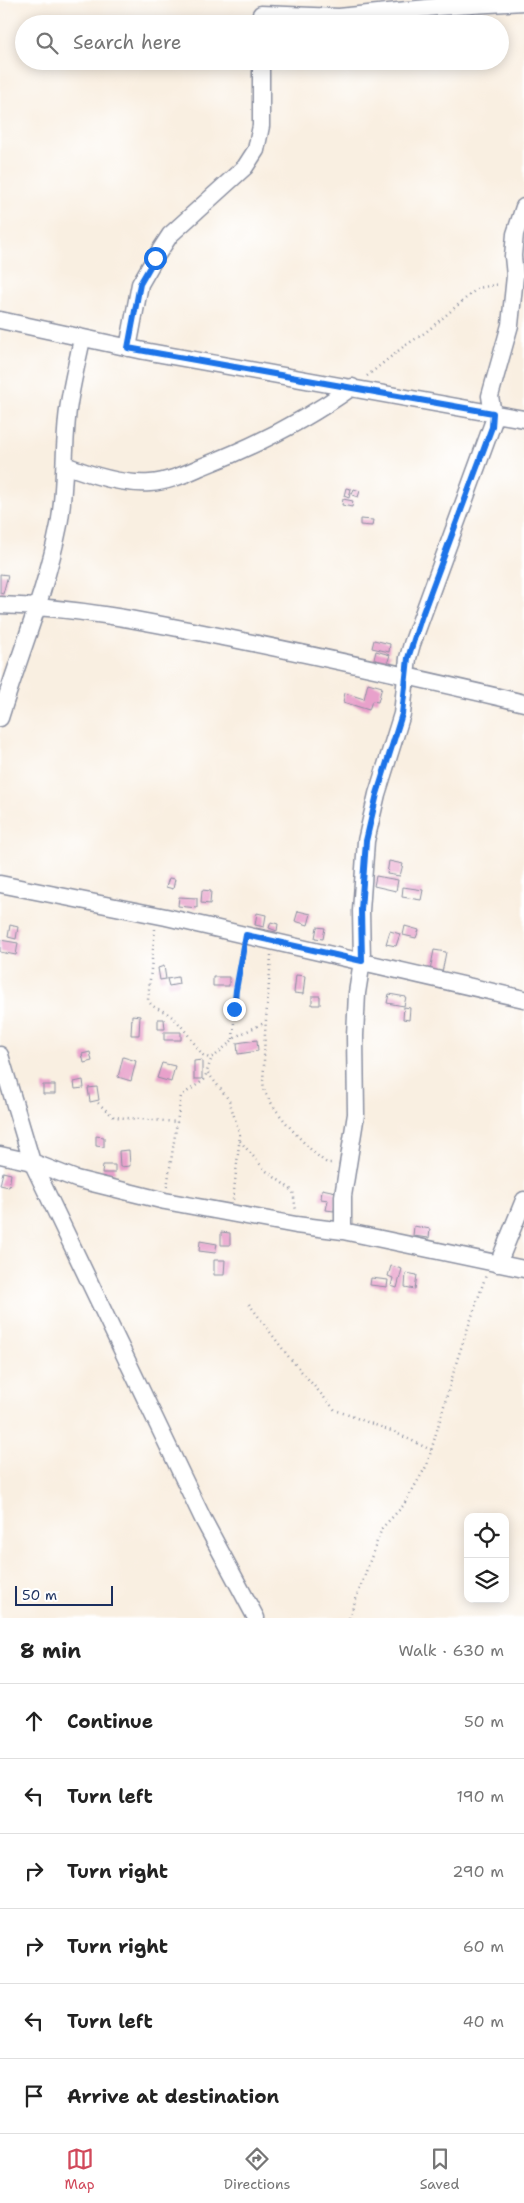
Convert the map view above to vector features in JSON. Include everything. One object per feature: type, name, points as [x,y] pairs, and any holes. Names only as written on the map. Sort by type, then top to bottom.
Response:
[{"type":"street","points":[[348,15],[382,7],[524,2]]},
{"type":"street","points":[[261,12],[308,15]]},
{"type":"street","points":[[128,348],[140,284],[155,258],[170,235],[245,167],[256,150],[261,126],[261,70]]},
{"type":"street","points":[[343,1231],[342,1196],[356,1114],[356,1010],[362,961],[361,910],[366,841],[377,794],[402,714],[406,675],[412,644],[492,427],[493,413],[490,396],[510,326],[514,283],[513,256],[515,234],[524,207]]},
{"type":"street","points":[[0,320],[128,348],[524,419]]},
{"type":"street","points":[[0,718],[19,654],[39,606],[59,525],[64,489],[68,411],[82,339]]},
{"type":"street","points":[[65,465],[89,474],[135,483],[162,482],[268,439],[324,408],[352,387]]},
{"type":"street","points":[[0,605],[39,606],[135,620],[406,675],[524,703]]},
{"type":"street","points":[[0,884],[246,935],[524,999]]},
{"type":"street","points":[[0,1055],[32,1162],[203,1519],[256,1618]]},
{"type":"street","points":[[0,1156],[32,1162],[76,1179],[165,1201],[232,1212],[296,1226],[343,1231],[524,1269]]},
{"type":"street","points":[[494,1263],[524,1200]]},
{"type":"path","points":[[352,387],[403,347],[426,332],[478,288],[514,283]]},
{"type":"path","points":[[158,916],[152,944],[148,1000],[152,1006],[174,1020],[203,1055],[212,1057]]},
{"type":"path","points":[[233,1039],[236,990],[246,935]]},
{"type":"path","points":[[271,941],[270,991],[264,1023],[263,1082],[267,1096],[308,1148],[324,1162],[331,1164],[338,1155],[349,1152]]},
{"type":"path","points":[[165,1201],[172,1146],[182,1095],[204,1080],[212,1057],[233,1039],[264,1023]]},
{"type":"path","points":[[208,1073],[230,1103],[240,1141],[232,1212]]},
{"type":"path","points":[[98,1103],[114,1117],[178,1122]]},
{"type":"path","points":[[240,1141],[265,1170],[293,1191],[296,1226]]},
{"type":"path","points":[[349,1618],[382,1528],[403,1506],[421,1478],[458,1357],[494,1263]]},
{"type":"path","points":[[249,1304],[288,1356],[335,1410],[394,1432],[431,1450]]},
{"type":"building","points":[[346,488],[351,489],[349,498],[344,496]]},
{"type":"building","points":[[354,489],[360,491],[358,497],[352,495]]},
{"type":"building","points":[[343,499],[353,501],[352,507],[342,505]]},
{"type":"building","points":[[360,519],[373,520],[372,526],[360,525]]},
{"type":"building","points":[[0,574],[8,575],[3,594],[0,593]]},
{"type":"building","points":[[374,640],[390,644],[389,652],[372,648]]},
{"type":"building","points":[[376,651],[390,655],[386,667],[373,663]]},
{"type":"building","points":[[368,683],[382,687],[378,702],[372,701],[369,710],[343,702],[345,693],[364,699]]},
{"type":"building","points":[[389,861],[403,864],[400,876],[387,874]]},
{"type":"building","points":[[376,876],[398,880],[396,891],[374,886]]},
{"type":"building","points":[[169,878],[175,879],[173,889],[166,887]]},
{"type":"building","points":[[403,887],[423,890],[421,900],[402,897]]},
{"type":"building","points":[[202,890],[211,891],[210,904],[201,903]]},
{"type":"building","points":[[179,897],[197,898],[197,908],[178,906]]},
{"type":"building","points":[[298,911],[311,914],[308,925],[295,921]]},
{"type":"building","points":[[257,913],[266,915],[264,927],[255,925]]},
{"type":"building","points":[[271,922],[278,924],[277,931],[269,928]]},
{"type":"building","points":[[10,925],[18,927],[16,939],[8,937]]},
{"type":"building","points":[[405,926],[419,930],[416,938],[403,935]]},
{"type":"building","points":[[317,927],[325,928],[323,939],[315,938]]},
{"type":"building","points":[[256,928],[276,932],[275,940],[254,935]]},
{"type":"building","points":[[390,931],[400,934],[396,946],[386,944]]},
{"type":"building","points":[[0,940],[18,943],[16,955],[0,952]]},
{"type":"building","points":[[434,950],[446,952],[442,973],[430,971]]},
{"type":"building","points":[[164,966],[166,979],[160,980],[158,968]]},
{"type":"building","points":[[296,975],[305,976],[303,994],[294,993]]},
{"type":"building","points":[[178,977],[179,984],[169,986],[167,979]]},
{"type":"building","points":[[213,977],[229,977],[229,986],[213,986]]},
{"type":"building","points":[[389,994],[406,997],[404,1006],[387,1003]]},
{"type":"building","points":[[312,996],[320,996],[320,1005],[312,1005]]},
{"type":"building","points":[[404,1007],[410,1008],[409,1020],[403,1019]]},
{"type":"building","points":[[132,1015],[140,1016],[139,1035],[131,1035]]},
{"type":"building","points":[[158,1019],[164,1019],[165,1029],[158,1029]]},
{"type":"building","points":[[164,1032],[181,1032],[181,1040],[164,1040]]},
{"type":"building","points":[[257,1040],[258,1051],[238,1054],[237,1043]]},
{"type":"building","points":[[90,1052],[92,1061],[84,1063],[82,1054]]},
{"type":"building","points":[[123,1057],[136,1061],[131,1081],[118,1077]]},
{"type":"building","points":[[202,1060],[202,1079],[194,1079],[194,1061]]},
{"type":"building","points":[[162,1063],[175,1066],[171,1082],[157,1078]]},
{"type":"building","points":[[83,1080],[84,1088],[75,1089],[74,1082]]},
{"type":"building","points":[[43,1085],[55,1085],[55,1094],[43,1094]]},
{"type":"building","points":[[97,1087],[99,1100],[90,1102],[88,1088]]},
{"type":"building","points":[[96,1136],[104,1137],[104,1147],[96,1146]]},
{"type":"building","points":[[129,1150],[130,1166],[120,1167],[119,1151]]},
{"type":"building","points":[[103,1165],[115,1165],[115,1173],[102,1173]]},
{"type":"building","points":[[3,1172],[11,1174],[9,1187],[0,1185]]},
{"type":"building","points":[[322,1189],[336,1192],[334,1211],[326,1210],[328,1200],[321,1199]]},
{"type":"building","points":[[414,1226],[430,1229],[429,1238],[413,1236]]},
{"type":"building","points":[[221,1232],[230,1233],[230,1245],[221,1245]]},
{"type":"building","points":[[200,1241],[217,1244],[215,1253],[199,1251]]},
{"type":"building","points":[[214,1260],[225,1260],[224,1275],[214,1275]]},
{"type":"building","points":[[391,1266],[402,1269],[397,1288],[391,1286],[393,1278],[388,1276]]},
{"type":"building","points":[[406,1273],[417,1275],[415,1289],[405,1287]]},
{"type":"building","points":[[371,1278],[388,1280],[387,1287],[370,1285]]},
{"type":"route","points":[[155,258],[140,284],[128,348],[493,413],[494,420],[478,459],[466,498],[408,658],[406,694],[402,714],[368,827],[361,910],[360,941],[362,961],[246,935],[234,1009]]}]
